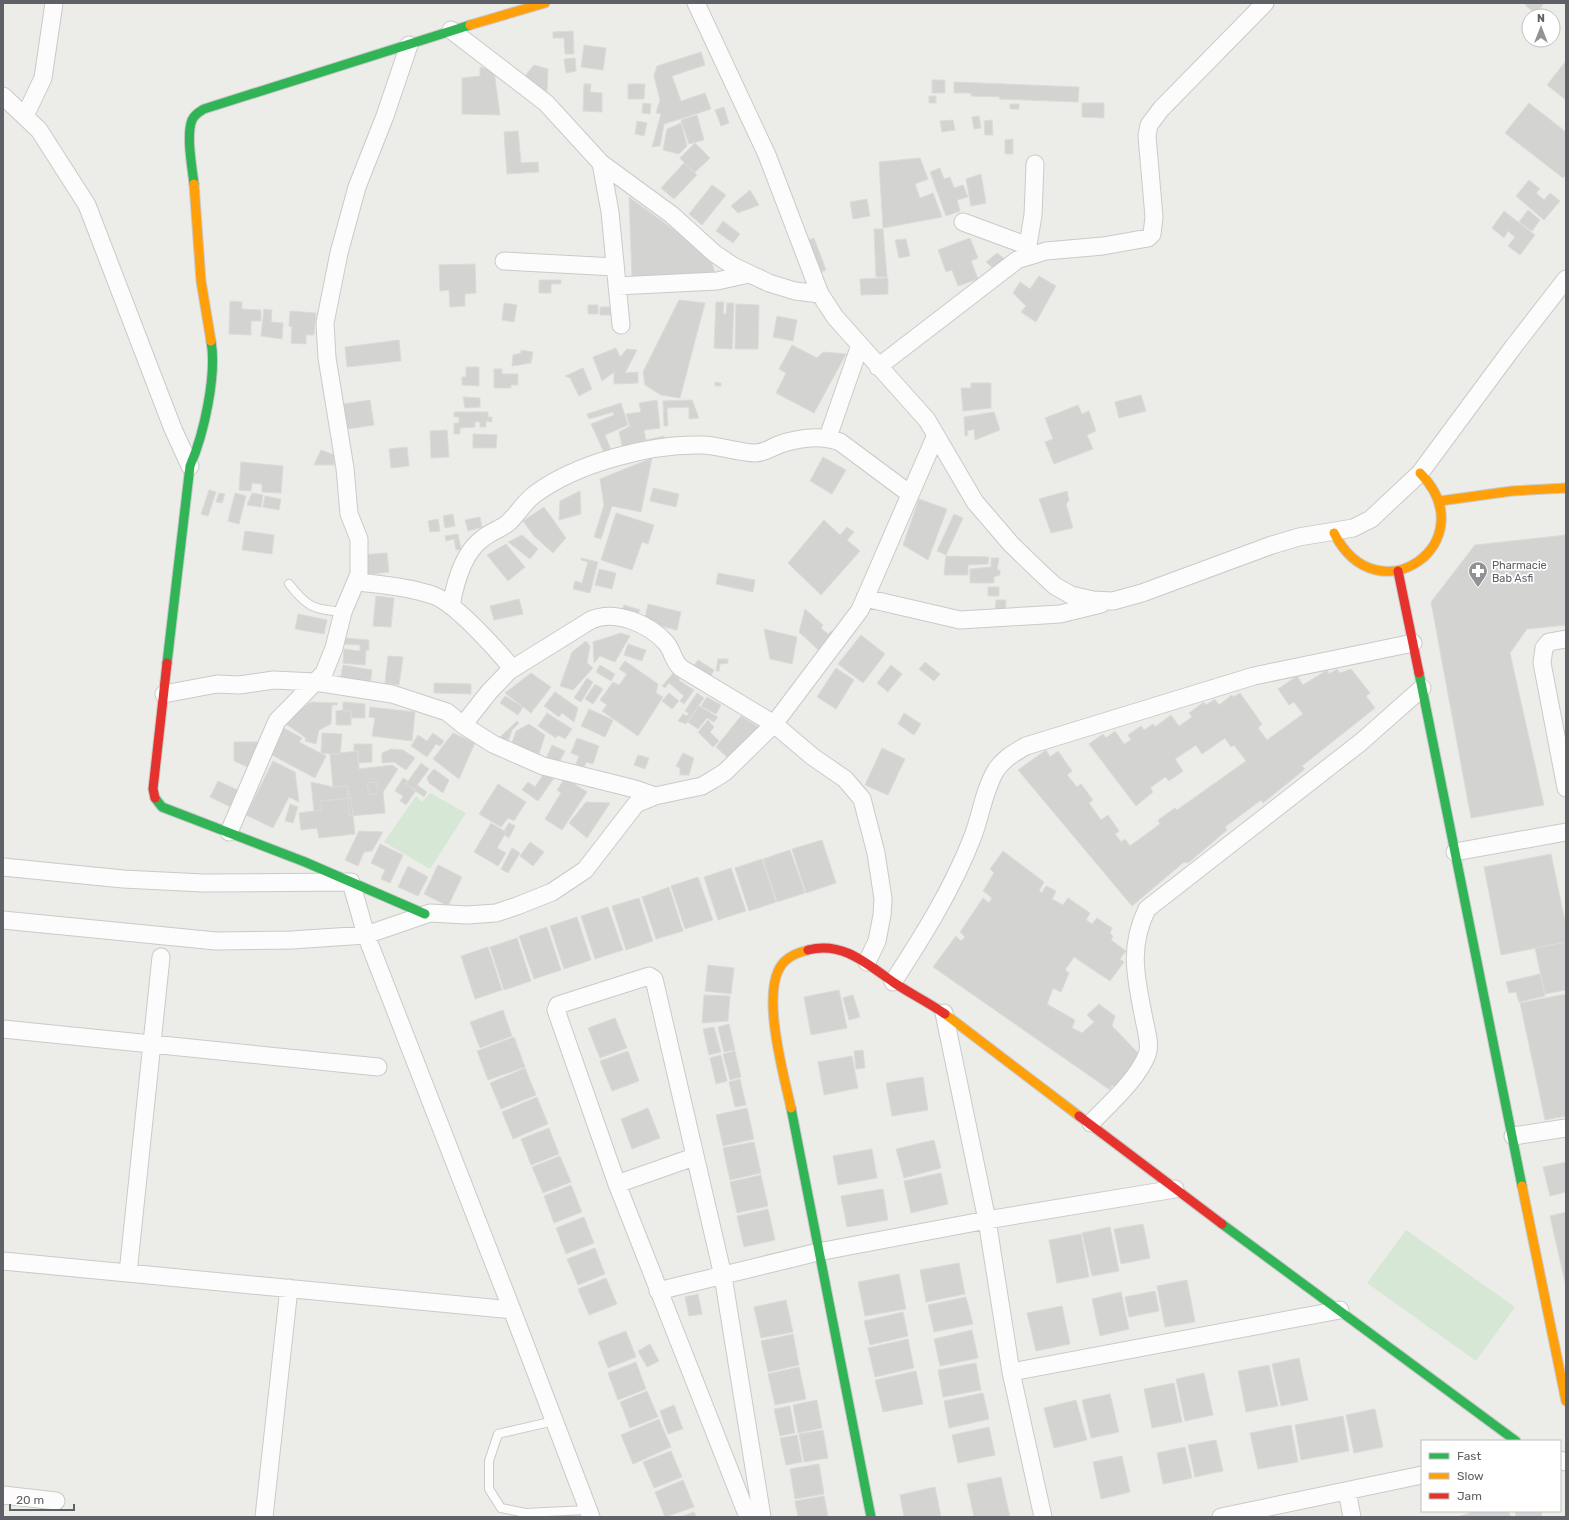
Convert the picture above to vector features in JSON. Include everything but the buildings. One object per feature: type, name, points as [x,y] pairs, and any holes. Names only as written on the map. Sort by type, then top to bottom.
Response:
[{"type":"street","points":[[25,116],[44,78],[54,3]]},
{"type":"street","points":[[425,914],[306,862],[162,807],[155,798],[153,789],[190,466],[197,445],[212,382],[213,353],[201,280],[198,231],[191,170],[190,136],[192,120],[197,113],[204,109],[409,45],[451,30],[545,3]]},
{"type":"street","points":[[696,3],[767,155],[820,294],[835,317],[878,367],[927,420],[975,502],[1011,544],[1055,586],[1071,595],[1093,600],[1113,601]]},
{"type":"street","points":[[963,222],[1027,251],[1046,251],[1103,246],[1144,239],[1152,234],[1152,192],[1147,136],[1148,125],[1161,109],[1265,3]]},
{"type":"street","points":[[451,30],[546,103],[601,163],[672,215],[714,252],[749,274],[795,291],[820,294]]},
{"type":"street","points":[[230,832],[277,721],[324,673],[334,648],[343,612],[357,582],[359,568],[359,539],[349,514],[345,468],[327,358],[326,323],[338,252],[357,187],[386,116],[409,45]]},
{"type":"street","points":[[3,96],[39,130],[87,205],[172,429],[190,466]]},
{"type":"street","points":[[601,163],[610,212],[621,326]]},
{"type":"street","points":[[878,367],[1027,251],[1033,215],[1035,164]]},
{"type":"street","points":[[504,261],[615,267]]},
{"type":"street","points":[[617,286],[717,281],[749,274]]},
{"type":"street","points":[[865,598],[960,620],[1060,614],[1142,593],[1272,545],[1299,537],[1334,533],[1353,528],[1371,519],[1420,473],[1514,346],[1566,279]]},
{"type":"street","points":[[828,437],[860,345]]},
{"type":"street","points":[[3,920],[216,940],[292,940],[366,935],[425,914],[440,912],[467,915],[496,913],[552,892],[585,870],[636,804],[655,796],[702,786],[725,772],[774,724],[860,610],[936,435]]},
{"type":"street","points":[[451,606],[465,559],[476,544],[507,524],[523,503],[547,486],[580,470],[617,457],[669,447],[714,446],[755,453],[808,438],[828,437],[840,442],[910,494]]},
{"type":"street","points":[[1334,533],[1338,544],[1349,558],[1364,567],[1381,572],[1398,571],[1416,564],[1431,552],[1440,534],[1443,515],[1440,500],[1429,480],[1420,473]]},
{"type":"street","points":[[1440,500],[1512,491],[1566,488]]},
{"type":"street","points":[[1398,571],[1513,1136],[1563,1370],[1566,1401]]},
{"type":"street","points":[[357,582],[435,596],[451,606],[498,652],[512,668]]},
{"type":"street","points":[[463,725],[489,692],[512,668],[590,620],[597,617],[611,616],[632,621],[648,628],[668,646],[675,662],[680,668],[774,724],[813,757],[845,779],[855,790],[865,807],[876,853],[883,899],[882,915],[877,941],[867,962]]},
{"type":"street","points":[[1566,639],[1549,642],[1544,648],[1542,663],[1566,788]]},
{"type":"street","points":[[893,982],[953,880],[973,836],[995,772],[1003,760],[1012,754],[1026,746],[1254,676],[1413,643]]},
{"type":"street","points":[[164,694],[217,684],[239,685],[274,680],[316,682],[392,694],[447,712],[463,725],[493,744],[543,766],[635,789],[655,796]]},
{"type":"street","points":[[1091,1123],[1136,1073],[1147,1054],[1148,1041],[1136,980],[1135,948],[1139,926],[1147,909],[1361,742],[1422,688]]},
{"type":"street","points":[[1455,852],[1566,832]]},
{"type":"street","points":[[3,867],[123,879],[202,883],[351,882]]},
{"type":"street","points":[[351,882],[366,935],[512,1310],[589,1513]]},
{"type":"street","points":[[871,1517],[818,1252],[774,1024],[772,1004],[778,973],[785,961],[800,952],[819,946],[839,949],[867,962],[893,982],[944,1013],[1091,1123],[1175,1189],[1515,1440]]},
{"type":"street","points":[[128,1273],[161,957]]},
{"type":"street","points":[[748,1517],[617,1184],[556,1010],[558,1005],[649,976],[653,978],[723,1276],[762,1517]]},
{"type":"street","points":[[944,1013],[987,1220],[1011,1372],[1043,1517]]},
{"type":"street","points":[[3,1029],[378,1067]]},
{"type":"street","points":[[1513,1136],[1566,1128]]},
{"type":"street","points":[[617,1184],[694,1157]]},
{"type":"street","points":[[658,1291],[818,1252],[987,1220],[1175,1189]]},
{"type":"street","points":[[3,1261],[512,1310]]},
{"type":"street","points":[[264,1517],[289,1288]]},
{"type":"street","points":[[1011,1372],[1340,1310]]},
{"type":"street","points":[[1221,1517],[1421,1475]]},
{"type":"street","points":[[1347,1491],[1352,1517]]},
{"type":"street","points":[[3,1496],[56,1501]]},
{"type":"lane","points":[[288,584],[309,606],[319,610],[343,612]]},
{"type":"lane","points":[[554,1421],[498,1434],[489,1461],[489,1489],[501,1508],[525,1513],[589,1513]]},
{"type":"green space","points":[[430,793],[466,813],[430,869],[384,842],[416,796],[422,802]]},
{"type":"green space","points":[[1406,1230],[1515,1307],[1476,1361],[1367,1283]]},
{"type":"traffic: fast","points":[[194,184],[190,151],[190,126],[194,116],[197,113],[204,109],[470,25]]},
{"type":"traffic: fast","points":[[167,663],[190,466],[200,438],[211,387],[211,341]]},
{"type":"traffic: fast","points":[[1419,673],[1522,1186]]},
{"type":"traffic: fast","points":[[155,798],[162,807],[305,862],[425,914]]},
{"type":"traffic: fast","points":[[791,1108],[871,1517]]},
{"type":"traffic: fast","points":[[1222,1224],[1515,1440]]},
{"type":"traffic: slow","points":[[470,25],[545,3]]},
{"type":"traffic: slow","points":[[194,184],[201,281],[211,341]]},
{"type":"traffic: slow","points":[[1334,533],[1353,558],[1375,570],[1398,570],[1419,561],[1434,545],[1441,523],[1437,499],[1420,473]]},
{"type":"traffic: slow","points":[[1440,501],[1512,491],[1566,488]]},
{"type":"traffic: slow","points":[[791,1108],[775,1032],[773,1010],[774,990],[777,973],[785,961],[796,954],[808,950]]},
{"type":"traffic: slow","points":[[945,1014],[1079,1116]]},
{"type":"traffic: slow","points":[[1522,1186],[1566,1401]]},
{"type":"traffic: jam","points":[[1398,571],[1419,673]]},
{"type":"traffic: jam","points":[[155,798],[153,789],[167,663]]},
{"type":"traffic: jam","points":[[808,950],[820,948],[843,951],[863,961],[899,986],[945,1014]]},
{"type":"traffic: jam","points":[[1079,1116],[1222,1224]]},
{"type":"place","name":"Pharmacie Bab Asfi","points":[[1478,588]]}]
